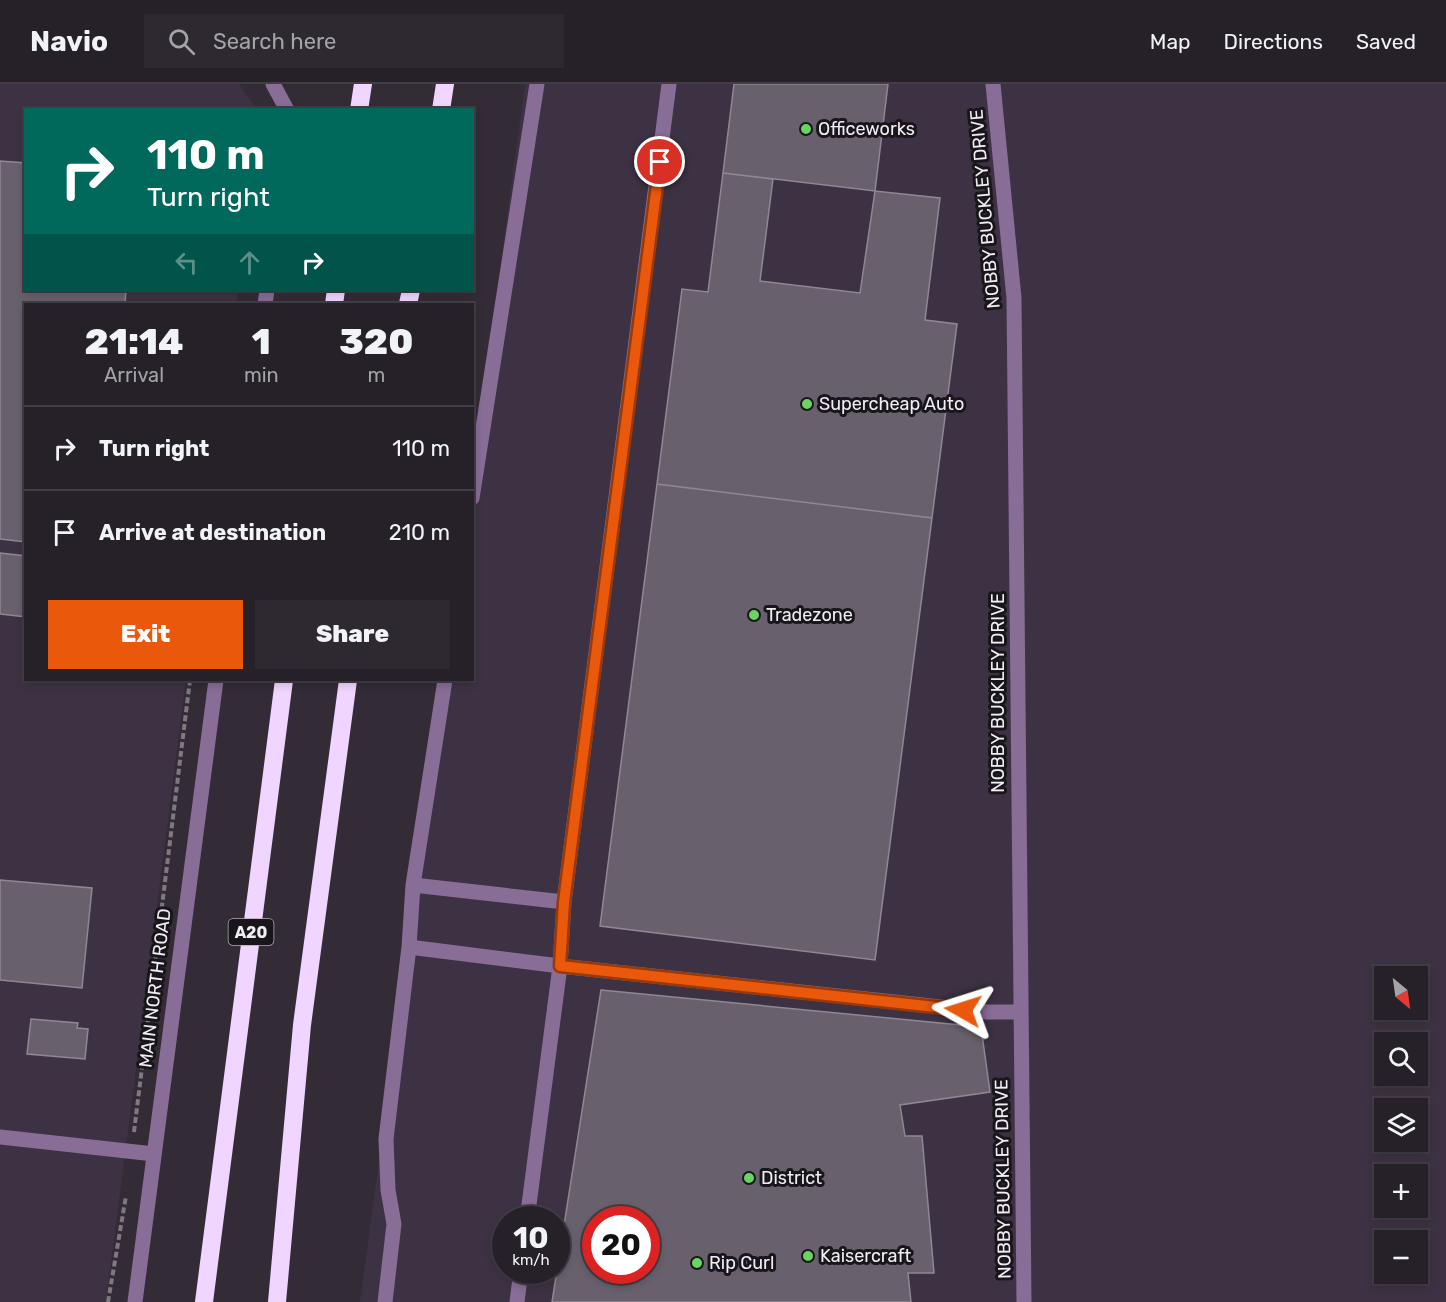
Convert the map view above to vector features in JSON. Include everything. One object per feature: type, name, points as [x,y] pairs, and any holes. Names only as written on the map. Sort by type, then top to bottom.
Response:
[{"type":"highway","points":[[359,108],[363,84]]},
{"type":"highway","points":[[441,108],[445,84]]},
{"type":"highway","name":"A20","points":[[204,1302],[284,681]]},
{"type":"highway","points":[[277,1302],[302,1025],[348,681]]},
{"type":"street","points":[[273,84],[286,108]]},
{"type":"street","points":[[474,485],[537,84]]},
{"type":"street","points":[[529,1206],[560,966],[564,902],[669,84]]},
{"type":"street","name":"NOBBY BUCKLEY DRIVE","points":[[993,84],[1014,298],[1024,1302]]},
{"type":"street","name":"MAIN NORTH ROAD","points":[[135,1302],[216,681]]},
{"type":"street","points":[[385,1302],[394,1224],[388,1190],[386,1139],[409,947],[413,885],[445,681]]},
{"type":"street","points":[[413,885],[564,902]]},
{"type":"street","points":[[409,947],[560,966],[987,1012],[1020,1012]]},
{"type":"street","points":[[0,1137],[154,1154]]},
{"type":"street","points":[[517,1302],[519,1284]]},
{"type":"path","points":[[108,1302],[132,1151],[190,681]]},
{"type":"shaded area","points":[[0,84],[239,84],[255,108],[24,108],[24,291],[238,291],[236,303],[24,303],[24,681],[186,681],[106,1302],[0,1302]]},
{"type":"shaded area","points":[[525,84],[1446,84],[1446,1302],[360,1302],[444,681],[474,681],[474,464]]},
{"type":"building","name":"Officeworks","points":[[734,84],[888,84],[875,191],[723,173]]},
{"type":"building","points":[[0,161],[24,163],[24,291],[126,291],[125,303],[24,303],[24,542],[0,539]]},
{"type":"building","name":"Supercheap Auto","points":[[723,173],[773,179],[760,281],[860,293],[875,191],[940,198],[925,320],[957,324],[932,518],[657,484],[682,289],[708,292]]},
{"type":"building","points":[[657,484],[932,518],[875,960],[600,926]]},
{"type":"building","points":[[0,553],[24,556],[24,617],[0,614]]},
{"type":"building","points":[[0,880],[92,888],[82,988],[0,980]]},
{"type":"building","name":"District","points":[[601,990],[981,1027],[990,1092],[900,1105],[905,1136],[922,1136],[934,1273],[908,1273],[911,1302],[552,1302],[555,1284],[570,1284],[570,1206],[567,1206]]},
{"type":"building","points":[[31,1019],[78,1023],[77,1028],[88,1029],[85,1059],[27,1054]]},
{"type":"place","name":"Officeworks","points":[[806,129]]},
{"type":"place","name":"Supercheap Auto","points":[[807,404]]},
{"type":"place","name":"Tradezone","points":[[754,615]]},
{"type":"place","name":"District","points":[[749,1178]]},
{"type":"place","name":"Kaisercraft","points":[[808,1256]]},
{"type":"place","name":"Rip Curl","points":[[697,1263]]},
{"type":"route","points":[[660,162],[564,902],[560,966],[963,1010]]}]
